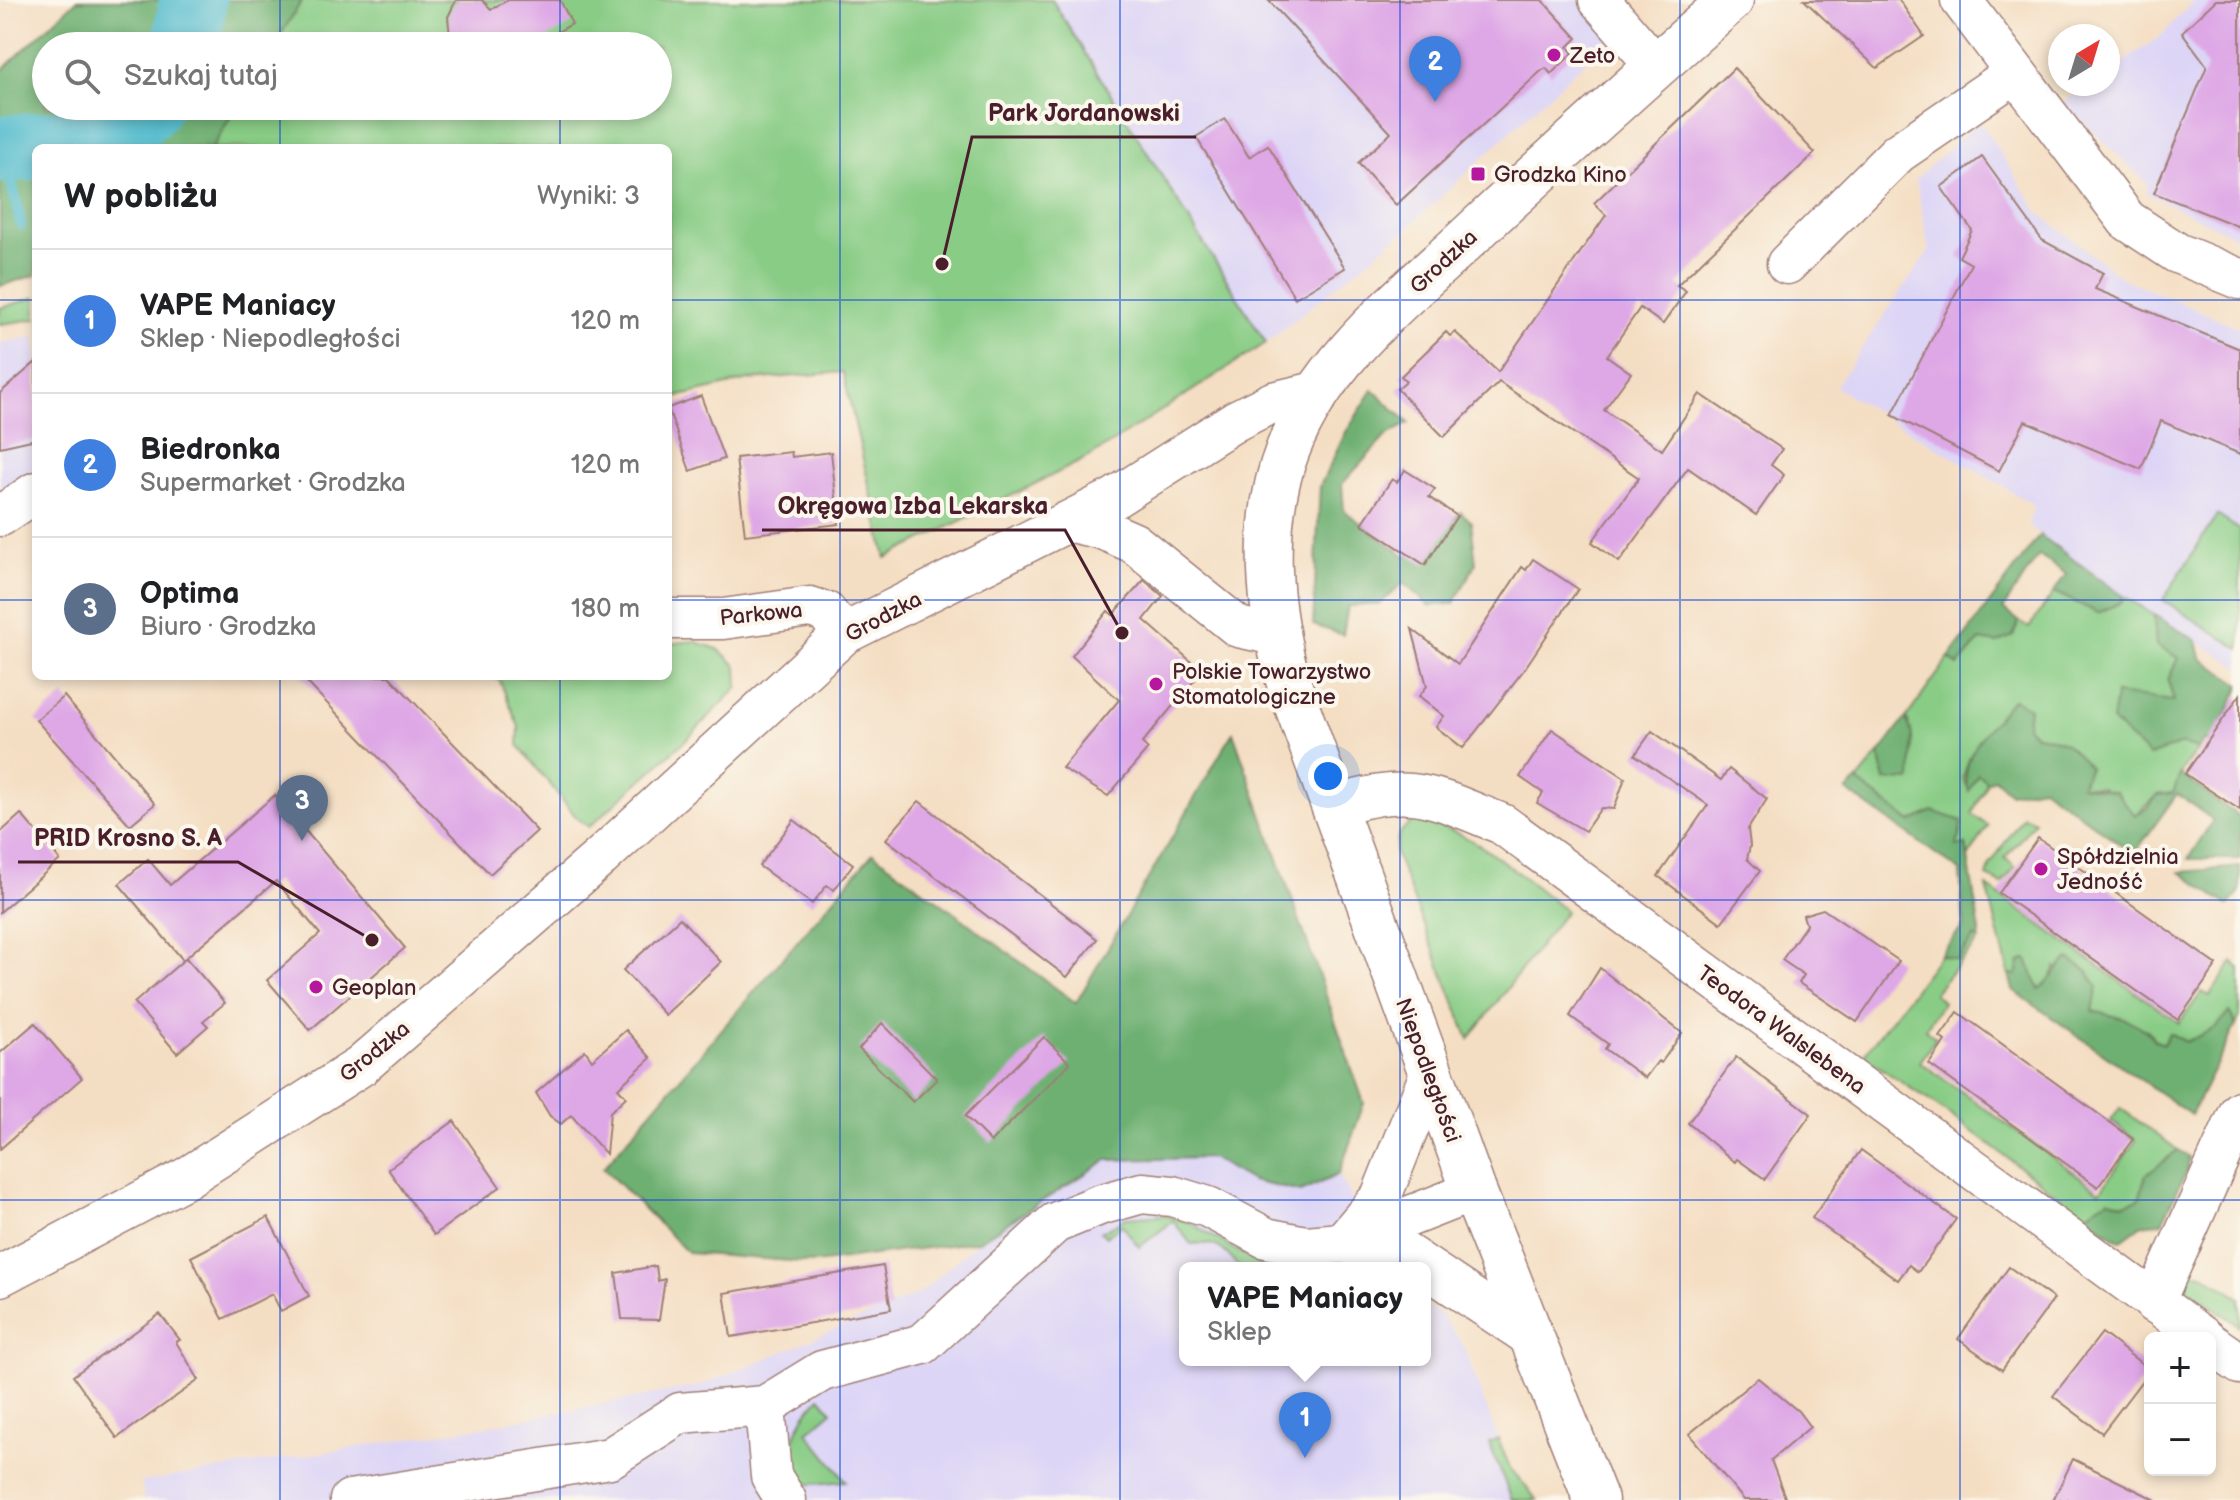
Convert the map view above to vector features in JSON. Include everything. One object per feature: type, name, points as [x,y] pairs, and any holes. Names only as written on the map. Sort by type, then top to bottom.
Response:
[{"type":"main road","name":"Grodzka","points":[[1316,392],[1341,360],[1423,280],[1731,0]]},
{"type":"main road","name":"Niepodległości","points":[[1316,392],[1287,450],[1271,517],[1275,635],[1430,1074],[1596,1500]]},
{"type":"street","points":[[1599,0],[1656,66]]},
{"type":"street","points":[[1961,0],[2127,220],[2177,253],[2240,279]]},
{"type":"street","points":[[1787,264],[1898,153],[2015,73]]},
{"type":"street","name":"Grodzka","points":[[0,1276],[186,1178],[361,1066],[601,857],[844,634],[1071,522],[1235,421],[1273,402],[1316,392]]},
{"type":"street","points":[[0,516],[32,495]]},
{"type":"street","points":[[1071,522],[1102,529],[1134,543],[1238,627],[1275,635]]},
{"type":"street","name":"Parkowa","points":[[672,619],[723,619],[810,607],[826,612],[844,634]]},
{"type":"street","name":"Teodora Walslebena","points":[[1334,806],[1378,793],[1422,793],[1502,824],[2195,1332]]},
{"type":"street","points":[[1342,1243],[1381,1197],[1430,1074]]},
{"type":"street","points":[[2154,1303],[2240,1111]]},
{"type":"street","points":[[1342,1243],[1474,1191]]},
{"type":"street","points":[[350,1500],[610,1458],[680,1413],[765,1406],[822,1371],[923,1344],[1055,1223],[1099,1205],[1142,1193],[1172,1196],[1208,1207],[1266,1238],[1306,1246],[1342,1243],[1405,1253],[1418,1262]]},
{"type":"street","points":[[1431,1270],[1534,1339]]},
{"type":"street","points":[[2216,1347],[2240,1364]]},
{"type":"street","points":[[765,1406],[771,1476],[786,1500]]},
{"type":"shaded area","points":[[1052,0],[1578,0],[1611,37],[1409,227],[1266,343]]},
{"type":"shaded area","points":[[2194,0],[2240,0],[2240,238],[2147,194],[2147,183],[2063,102],[2072,96],[2120,96],[2120,64],[2161,36]]},
{"type":"shaded area","points":[[1980,121],[2039,213],[2123,279],[2240,328],[2240,668],[2122,595],[2040,535],[2028,525],[2034,505],[1835,387],[1929,251],[1916,179]]},
{"type":"shaded area","points":[[32,337],[32,479],[0,500],[0,343]]},
{"type":"shaded area","points":[[1211,1158],[1252,1181],[1301,1192],[1339,1174],[1387,1262],[1179,1262],[1179,1366],[1431,1366],[1431,1309],[1439,1312],[1463,1345],[1498,1439],[1489,1443],[1512,1500],[144,1500],[142,1482],[481,1427],[703,1385],[919,1294],[979,1241],[1107,1160]]},
{"type":"green space","points":[[77,0],[302,0],[283,32],[43,32]]},
{"type":"green space","points":[[302,0],[1052,0],[1266,343],[1091,456],[886,558],[843,372],[749,380],[672,398],[672,144],[214,144],[229,120],[672,120],[672,32],[283,32]]},
{"type":"green space","points":[[32,42],[32,120],[229,120],[214,144],[32,144],[32,276],[0,286],[0,72]]},
{"type":"green space","points":[[32,298],[32,320],[0,324],[0,308]]},
{"type":"green space","points":[[1373,390],[1409,423],[1386,436],[1342,484],[1344,511],[1406,556],[1428,547],[1461,512],[1471,522],[1476,563],[1454,603],[1430,606],[1403,583],[1380,604],[1348,606],[1343,635],[1313,625],[1320,486],[1346,432]]},
{"type":"green space","points":[[2217,515],[2240,530],[2240,649],[2163,600]]},
{"type":"green space","points":[[2040,535],[2122,595],[2123,601],[2098,613],[2054,592],[2066,574],[2039,555],[2003,609],[2019,621],[2013,636],[1997,643],[1980,640],[1958,666],[1949,658]]},
{"type":"green space","points":[[2054,592],[2098,613],[2122,602],[2122,595],[2154,615],[2156,645],[2178,658],[2168,680],[2174,702],[2117,694],[2182,744],[2198,749],[2182,770],[2173,793],[2158,795],[2135,815],[2102,787],[2081,785],[2089,767],[2066,744],[2036,735],[2026,726],[2014,699],[1970,756],[1963,778],[1969,790],[1978,773],[1987,782],[1972,814],[1988,826],[1968,858],[1966,845],[1957,848],[1926,817],[1911,822],[1857,781],[1879,754],[1885,780],[1908,720],[1906,718],[1949,658],[1958,666],[1980,640],[1997,643],[2013,636],[2019,621],[2029,628]]},
{"type":"green space","points":[[2154,615],[2197,641],[2201,658],[2240,684],[2240,689],[2210,743],[2205,740],[2198,749],[2182,744],[2149,756],[2112,721],[2116,694],[2174,701],[2168,680],[2178,658],[2156,645]]},
{"type":"green space","points":[[693,641],[718,649],[737,666],[738,687],[689,737],[589,827],[577,818],[518,745],[519,727],[499,680],[672,680],[672,644]]},
{"type":"green space","points":[[2013,699],[2029,708],[2027,726],[2035,735],[2066,744],[2089,767],[2081,785],[2116,792],[2135,815],[2147,808],[2158,795],[2173,793],[2180,774],[2240,817],[2240,859],[2188,859],[2213,820],[2177,794],[2134,854],[2042,787],[2010,793],[1994,778],[1987,782],[1978,774],[1969,791],[1966,779],[1971,754]]},
{"type":"green space","points":[[1906,718],[1913,735],[1911,781],[1885,780],[1879,754]]},
{"type":"green space","points":[[1233,732],[1364,1103],[1339,1174],[1301,1192],[1252,1181],[1211,1158],[1107,1160],[979,1241],[815,1263],[688,1253],[603,1168],[873,853],[1076,1003]]},
{"type":"green space","points":[[1857,781],[1911,822],[1933,811],[1962,821],[1957,847],[1966,845],[1980,932],[1979,940],[1974,937],[1957,960],[1940,955],[1964,925],[1960,871],[1847,791]]},
{"type":"green space","points":[[2023,816],[2035,821],[2005,858],[2015,867],[2002,884],[1987,877],[1990,865]]},
{"type":"green space","points":[[1414,820],[1436,825],[1476,843],[1566,911],[1469,1039],[1395,853],[1399,833]]},
{"type":"green space","points":[[2240,867],[2240,891],[2229,906],[2180,872]]},
{"type":"green space","points":[[1987,887],[2179,1023],[2202,992],[2210,996],[2233,962],[2240,969],[2240,1016],[2236,1025],[2230,1013],[2216,1028],[2186,1042],[2169,1033],[2165,1044],[2155,1041],[2148,1030],[2093,1011],[2056,967],[2048,985],[2038,990],[2009,974]]},
{"type":"green space","points":[[1975,937],[1979,940],[1934,993],[1943,1002],[1925,1029],[1936,1038],[1920,1062],[2100,1191],[2136,1140],[2111,1121],[2120,1108],[2178,1150],[2147,1175],[2139,1199],[2124,1204],[2109,1199],[2084,1215],[1946,1112],[1863,1056],[1940,955],[1957,959]]},
{"type":"green space","points":[[2027,959],[2039,989],[2069,959],[2088,971],[2098,987],[2093,1011],[2136,1024],[2155,1041],[2164,1044],[2169,1033],[2186,1042],[2216,1028],[2229,1012],[2236,1025],[2191,1115],[2013,990],[2009,974],[2017,975],[2020,962]]},
{"type":"green space","points":[[2178,1150],[2189,1157],[2188,1168],[2162,1222],[2142,1225],[2120,1241],[2084,1215],[2109,1199],[2124,1204],[2139,1199],[2146,1175]]},
{"type":"green space","points":[[1164,1215],[1189,1222],[1255,1262],[1234,1262],[1219,1247],[1191,1244],[1173,1221],[1139,1247],[1122,1225],[1106,1237],[1101,1232],[1126,1218]]},
{"type":"green space","points":[[2190,1272],[2203,1274],[2240,1298],[2240,1326],[2180,1284]]},
{"type":"green space","points":[[820,1397],[832,1411],[807,1432],[846,1481],[792,1486],[794,1438],[804,1417]]},
{"type":"green space","points":[[1498,1439],[1510,1468],[1537,1500],[1512,1500],[1489,1443]]},
{"type":"building","points":[[456,0],[482,0],[491,9],[508,0],[560,0],[572,24],[557,32],[450,32],[448,17]]},
{"type":"building","points":[[1268,0],[1542,0],[1577,38],[1568,47],[1573,53],[1551,74],[1546,68],[1540,72],[1396,205],[1358,163],[1391,133]]},
{"type":"building","points":[[1804,0],[1899,0],[1924,36],[1877,68]]},
{"type":"building","points":[[2216,0],[2240,0],[2240,227],[2154,193],[2207,66],[2182,32]]},
{"type":"building","points":[[1734,68],[1815,153],[1677,285],[1686,291],[1663,324],[1640,308],[1607,356],[1631,373],[1604,410],[1662,450],[1700,394],[1782,449],[1771,465],[1784,475],[1756,515],[1688,468],[1619,562],[1592,542],[1639,478],[1499,382],[1444,437],[1397,389],[1406,381],[1401,376],[1446,332],[1450,336],[1455,332],[1498,372],[1606,215],[1594,203]]},
{"type":"building","points":[[1225,119],[1249,157],[1268,145],[1345,268],[1295,298],[1196,137]]},
{"type":"building","points":[[1982,157],[2042,240],[2103,273],[2095,289],[2240,349],[2240,454],[2161,421],[2141,469],[2025,421],[1999,471],[1892,415],[1971,264],[1959,257],[1972,230],[1941,187]]},
{"type":"building","points":[[32,365],[32,440],[0,447],[0,393]]},
{"type":"building","points":[[701,396],[724,459],[690,471],[672,419],[672,407]]},
{"type":"building","points":[[791,452],[792,457],[831,452],[839,524],[745,535],[736,458]]},
{"type":"building","points":[[1405,470],[1435,489],[1429,497],[1457,516],[1425,565],[1362,524],[1392,479],[1397,482]]},
{"type":"building","points":[[1533,559],[1578,589],[1523,671],[1463,748],[1436,727],[1444,716],[1419,696],[1427,686],[1412,629],[1458,664],[1522,567],[1526,570]]},
{"type":"building","points":[[1144,580],[1163,596],[1144,620],[1202,671],[1142,743],[1148,749],[1108,796],[1062,768],[1119,700],[1072,656],[1108,611],[1113,615]]},
{"type":"building","points":[[305,680],[393,680],[537,831],[490,874]]},
{"type":"building","points":[[2240,695],[2240,810],[2185,774]]},
{"type":"building","points":[[64,696],[155,804],[130,825],[36,720]]},
{"type":"building","points":[[1552,729],[1625,778],[1614,809],[1601,808],[1585,831],[1537,803],[1543,793],[1520,777]]},
{"type":"building","points":[[1652,731],[1721,780],[1729,769],[1767,799],[1748,829],[1750,846],[1747,859],[1760,871],[1721,923],[1658,876],[1708,805],[1635,755]]},
{"type":"building","points":[[275,795],[405,948],[310,1030],[267,980],[320,934],[276,881],[183,960],[119,884],[148,859],[170,885]]},
{"type":"building","points":[[919,801],[1097,939],[1067,977],[886,839]]},
{"type":"building","points":[[21,814],[60,860],[0,912],[0,833]]},
{"type":"building","points":[[794,820],[853,864],[834,890],[827,885],[812,904],[759,866]]},
{"type":"building","points":[[2038,838],[2217,965],[2178,1020],[1999,893]]},
{"type":"building","points":[[1823,909],[1899,961],[1857,1022],[1799,983],[1804,975],[1782,960],[1806,925],[1803,915]]},
{"type":"building","points":[[680,918],[721,962],[665,1015],[623,970]]},
{"type":"building","points":[[186,958],[225,1003],[203,1021],[208,1026],[177,1053],[134,1003]]},
{"type":"building","points":[[1600,968],[1682,1033],[1661,1063],[1658,1061],[1645,1078],[1605,1049],[1608,1044],[1570,1016]]},
{"type":"building","points":[[1958,1012],[2133,1139],[2098,1187],[1929,1064],[1945,1041],[1940,1037]]},
{"type":"building","points":[[35,1023],[82,1078],[0,1149],[0,1053]]},
{"type":"building","points":[[882,1023],[937,1079],[913,1102],[859,1049]]},
{"type":"building","points":[[626,1030],[651,1058],[618,1088],[626,1097],[610,1112],[606,1154],[571,1115],[561,1124],[550,1116],[536,1093],[585,1050],[592,1060]]},
{"type":"building","points":[[1044,1037],[1070,1063],[991,1142],[965,1116]]},
{"type":"building","points":[[1736,1057],[1811,1114],[1765,1179],[1737,1159],[1735,1162],[1688,1123]]},
{"type":"building","points":[[454,1121],[500,1187],[434,1235],[388,1169]]},
{"type":"building","points":[[1861,1150],[1956,1219],[1918,1272],[1909,1265],[1898,1280],[1812,1218]]},
{"type":"building","points":[[268,1217],[309,1296],[281,1311],[272,1294],[223,1319],[191,1257]]},
{"type":"building","points":[[656,1266],[658,1281],[665,1279],[659,1320],[622,1319],[616,1273]]},
{"type":"building","points":[[883,1266],[891,1309],[731,1337],[724,1293]]},
{"type":"building","points":[[2009,1267],[2054,1299],[2002,1370],[1958,1339]]},
{"type":"building","points":[[160,1314],[180,1340],[176,1342],[199,1380],[117,1438],[73,1376]]},
{"type":"building","points":[[2102,1333],[2144,1365],[2144,1378],[2102,1433],[2053,1396]]},
{"type":"building","points":[[1758,1378],[1798,1411],[1810,1427],[1771,1460],[1786,1500],[1744,1500],[1689,1434]]},
{"type":"building","points":[[2073,1459],[2156,1500],[2053,1500]]},
{"type":"waterway","points":[[188,32],[193,0]]},
{"type":"waterway","points":[[59,144],[97,136],[130,120]]},
{"type":"waterway","points":[[0,149],[32,146]]},
{"type":"waterway","points":[[13,149],[10,174],[21,225]]},
{"type":"place","name":"Zeto","points":[[1554,55]]},
{"type":"place","name":"Biedronka","points":[[1435,102]]},
{"type":"place","name":"Grodzka Kino","points":[[1478,174]]},
{"type":"place","name":"Park Jordanowski","points":[[942,264]]},
{"type":"place","name":"Okręgowa Izba Lekarska","points":[[1122,633]]},
{"type":"place","name":"Polskie Towarzystwo Stomatologiczne","points":[[1156,684]]},
{"type":"place","name":"Optima","points":[[302,841]]},
{"type":"place","name":"Spółdzielnia Jedność","points":[[2041,869]]},
{"type":"place","name":"PRID Krosno S. A","points":[[372,940]]},
{"type":"place","name":"Geoplan","points":[[316,987]]},
{"type":"place","name":"VAPE Maniacy","points":[[1305,1458]]}]
